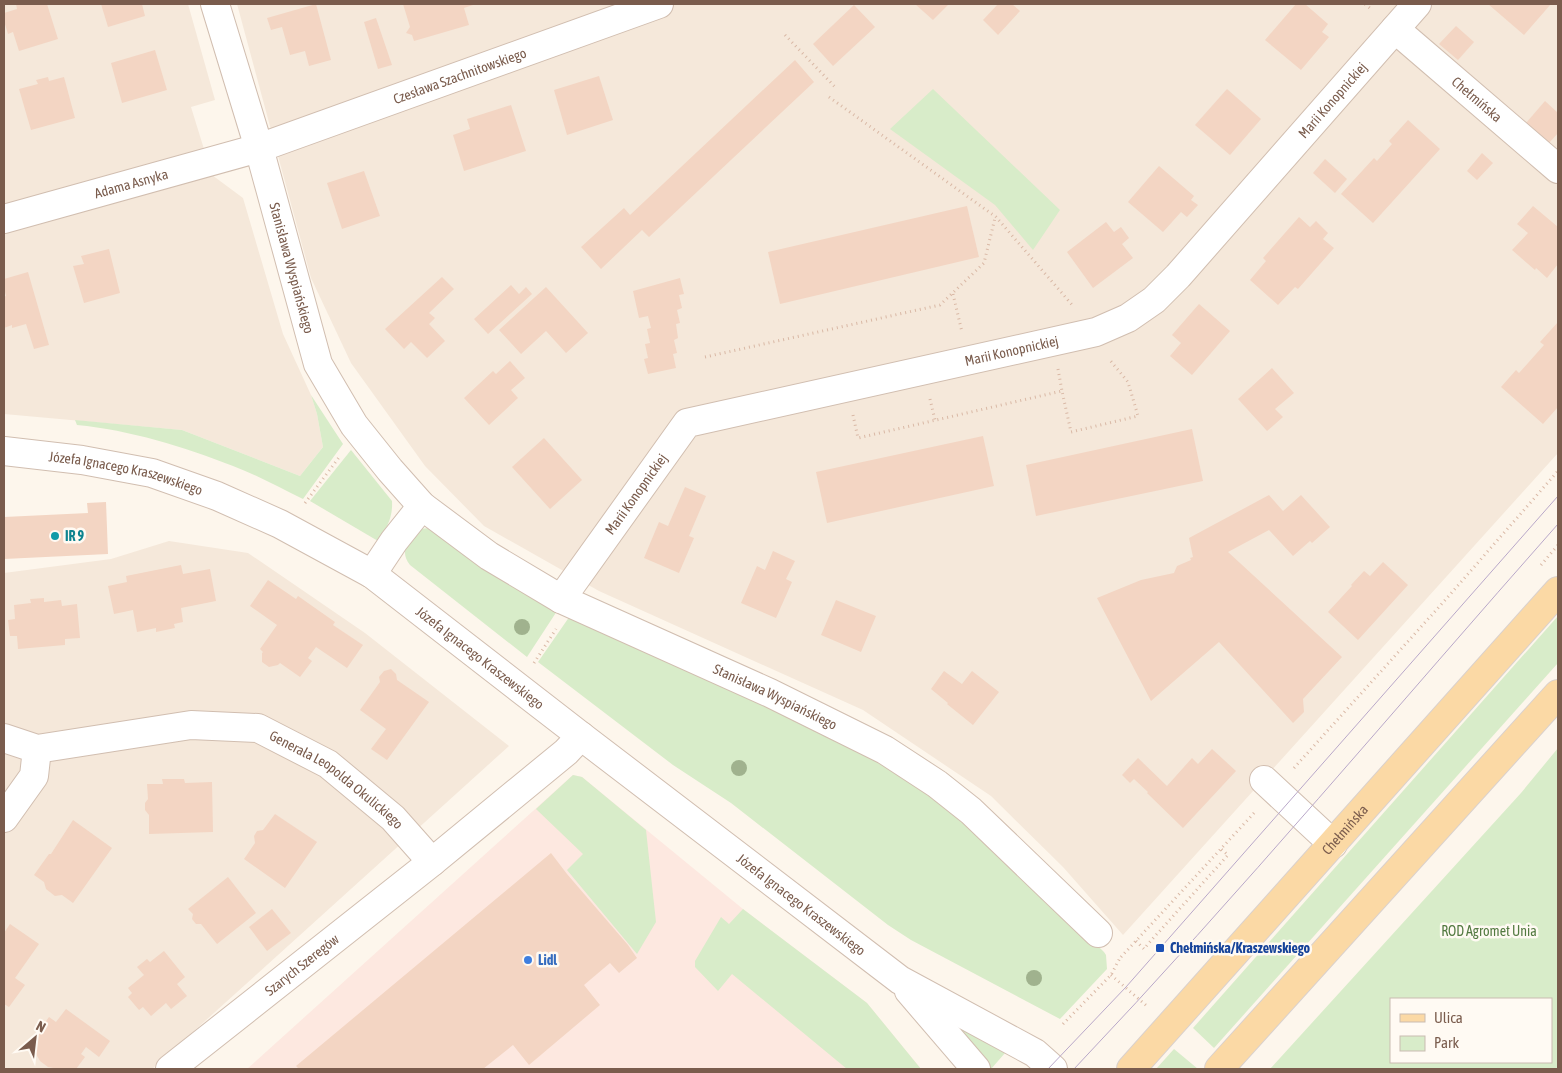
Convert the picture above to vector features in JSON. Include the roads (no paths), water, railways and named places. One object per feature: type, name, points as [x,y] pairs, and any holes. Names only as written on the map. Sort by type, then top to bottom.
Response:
[{"type":"main road","name":"Chełmińska","points":[[1132,1069],[1558,591]]},
{"type":"main road","points":[[1219,1069],[1558,694]]},
{"type":"street","name":"Stanisława Wyspiańskiego","points":[[215,4],[260,148],[318,364],[354,425],[422,506],[489,556],[561,599],[770,693],[885,750],[937,784],[971,811],[1098,933]]},
{"type":"street","name":"Czesława Szachnitowskiego","points":[[260,148],[659,4]]},
{"type":"street","name":"Marii Konopnickiej","points":[[561,599],[687,423],[1096,332],[1128,318],[1154,300],[1178,276],[1417,4]]},
{"type":"street","name":"Chełmińska","points":[[1395,29],[1558,169]]},
{"type":"street","name":"Adama Asnyka","points":[[6,211],[260,148]]},
{"type":"street","name":"Józefa Ignacego Kraszewskiego","points":[[4,451],[82,460],[152,473],[217,496],[280,524],[372,574],[900,980],[1035,1053],[1053,1069]]},
{"type":"street","points":[[372,574],[394,541],[422,506]]},
{"type":"street","name":"Generała Leopolda Okulickiego","points":[[4,738],[37,749],[191,725],[258,728],[328,764],[393,818],[432,862]]},
{"type":"street","points":[[432,862],[566,752],[581,736]]},
{"type":"street","points":[[4,818],[34,776],[37,749]]},
{"type":"street","points":[[1270,785],[1333,844]]},
{"type":"street","name":"Szarych Szeregów","points":[[170,1069],[432,862]]},
{"type":"street","name":"Józefa Ignacego Kraszewskiego","points":[[900,980],[976,1069]]},
{"type":"tram line","points":[[1048,1069],[1126,987],[1558,496]]},
{"type":"tram line","points":[[1074,1069],[1258,867],[1558,524]]},
{"type":"place","name":"IR 9","points":[[55,536]]},
{"type":"place","name":"Chełmińska/Kraszewskiego","points":[[1160,948]]},
{"type":"place","name":"Lidl","points":[[528,960]]},
{"type":"park label","name":"ROD Agromet Unia","points":[[1489,931]]}]
